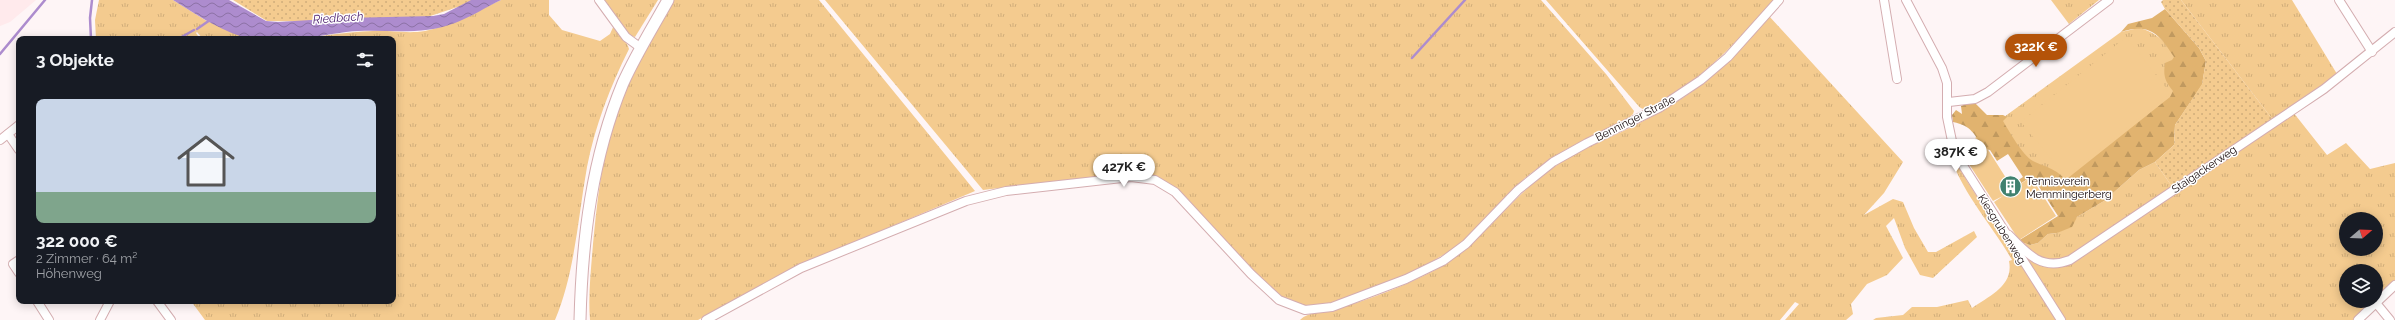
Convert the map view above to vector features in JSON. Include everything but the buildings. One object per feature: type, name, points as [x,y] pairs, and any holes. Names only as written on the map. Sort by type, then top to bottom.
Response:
[{"type":"main road","points":[[580,320],[579,293],[584,243],[598,159],[614,105],[641,48],[668,0]]},
{"type":"street","points":[[599,0],[626,37],[641,48]]},
{"type":"street","name":"Benninger Straße","points":[[706,320],[786,276],[916,219],[984,195],[1131,177],[1146,178],[1161,183],[1182,198],[1270,293],[1287,304],[1305,310],[1332,307],[1420,273],[1459,249],[1483,227],[1518,190],[1553,162],[1586,143],[1655,111],[1701,80],[1728,57],[1779,0]]},
{"type":"street","points":[[1884,0],[1897,79]]},
{"type":"street","name":"Kiesgrubenweg","points":[[1906,0],[1942,68],[1947,83],[1949,102],[1947,117],[1952,141],[1962,164],[2009,235],[2027,269],[2061,320]]},
{"type":"street","points":[[1949,102],[1974,99],[1988,92],[2109,0]]},
{"type":"street","points":[[2339,0],[2372,52]]},
{"type":"street","name":"Staigackerweg","points":[[2009,235],[2032,256],[2045,264],[2057,265],[2070,260],[2324,89],[2395,32]]},
{"type":"street","points":[[0,140],[16,127]]},
{"type":"street","points":[[8,134],[16,146]]},
{"type":"street","points":[[2383,296],[2395,285]]},
{"type":"street","points":[[39,304],[49,320]]},
{"type":"street","points":[[100,320],[108,304]]},
{"type":"street","points":[[159,304],[171,320]]},
{"type":"street","points":[[2358,320],[2371,308]]},
{"type":"street","points":[[2380,308],[2390,320]]},
{"type":"shaded area","points":[[0,0],[36,0],[10,22],[0,26]]},
{"type":"green space","points":[[99,0],[173,0],[205,20],[241,36],[200,36],[197,32],[196,33],[198,36],[96,36],[95,20]]},
{"type":"green space","points":[[233,0],[479,0],[415,21],[384,22],[267,21]]},
{"type":"green space","points":[[501,0],[549,0],[549,15],[562,30],[600,41],[610,34],[615,23],[628,46],[629,49],[609,92],[590,152],[572,264],[562,302],[555,320],[205,320],[193,304],[396,304],[396,36],[320,36],[380,31],[425,31],[455,21]]},
{"type":"green space","points":[[604,0],[658,0],[635,37],[629,35]]},
{"type":"green space","points":[[674,0],[819,0],[975,191],[798,266],[698,320],[590,320],[589,301],[593,244],[600,182],[606,152],[614,122],[633,74]]},
{"type":"green space","points":[[825,0],[1541,0],[1606,74],[1634,111],[1628,119],[1558,154],[1537,169],[1516,186],[1461,243],[1428,264],[1379,287],[1354,296],[1330,303],[1309,306],[1294,304],[1281,297],[1252,272],[1187,198],[1174,187],[1152,176],[1127,173],[983,190]]},
{"type":"green space","points":[[1546,0],[1774,0],[1738,39],[1687,86],[1655,106],[1644,109],[1638,106]]},
{"type":"green space","points":[[2051,0],[2099,0],[2069,24]]},
{"type":"green space","points":[[2163,0],[2181,0],[2273,120],[2173,188],[2155,162],[2174,145],[2175,125],[2202,84],[2206,61],[2199,48],[2165,9],[2161,2]]},
{"type":"green space","points":[[2181,0],[2292,0],[2337,74],[2327,83],[2273,120]]},
{"type":"green space","points":[[2165,9],[2199,48],[2206,61],[2202,85],[2175,125],[2174,145],[2155,162],[2139,170],[2104,201],[2077,217],[2072,227],[2057,233],[2048,234],[2038,243],[2030,245],[2018,241],[2058,216],[2032,176],[2014,188],[2012,184],[2023,177],[2008,154],[1997,161],[1990,150],[1984,149],[1969,128],[1953,122],[1952,115],[1956,110],[1962,114],[1961,106],[1973,101],[1987,115],[2003,115],[2007,117],[2003,121],[2016,143],[2029,158],[2053,170],[2065,179],[2068,178],[2170,97],[2173,91],[2165,78],[2164,68],[2165,63],[2172,60],[2174,57],[2163,42],[2153,32],[2147,30],[2139,29],[2121,32],[2128,24],[2152,18]]},
{"type":"green space","points":[[1769,16],[1903,162],[1884,193],[1864,215],[1893,199],[1903,202],[1914,228],[1928,252],[1936,252],[1974,231],[1977,237],[1933,278],[1920,275],[1905,248],[1894,218],[1886,226],[1903,258],[1887,275],[1867,284],[1851,304],[1853,314],[1846,320],[1785,320],[1799,304],[1795,302],[1780,320],[1300,320],[1308,315],[1337,309],[1387,292],[1424,276],[1451,260],[1480,235],[1521,194],[1551,169],[1574,155],[1663,110],[1697,88],[1728,62]]},
{"type":"green space","points":[[2139,28],[2157,36],[2168,46],[2176,58],[2178,73],[2173,99],[2064,183],[2009,154],[1987,146],[1975,138],[2121,32]]},
{"type":"green space","points":[[2126,37],[2170,93],[2066,177],[2021,122]]},
{"type":"green space","points":[[2293,112],[2327,155],[2346,143],[2370,169],[2395,163],[2395,281],[2383,292],[2383,264],[2339,264],[2339,308],[2366,308],[2353,320],[2064,320],[2023,253],[2044,265],[2055,267],[2068,264]]},
{"type":"green space","name":"Tennisverein Memmingerberg","points":[[1987,148],[2013,189],[2031,177],[2056,216],[2019,240],[1994,202],[2003,196],[1993,201],[1967,161]]},
{"type":"green space","points":[[1953,154],[1967,181],[2057,320],[1873,320],[1876,318],[1903,315],[1912,307],[1937,307],[1968,300],[1972,308],[1999,289],[2008,277],[2010,270],[2009,261],[2012,260],[1964,186],[1951,159]]},
{"type":"green space","points":[[2155,162],[2173,188],[2065,260],[2051,261],[2040,257],[2018,241],[2030,245],[2038,243],[2048,234],[2057,233],[2077,217],[2104,201],[2139,170]]},
{"type":"water","points":[[173,0],[229,0],[266,21],[278,22],[344,18],[433,16],[444,14],[471,0],[501,0],[461,21],[428,30],[414,31],[360,31],[320,36],[240,36],[205,20]]},
{"type":"waterway","points":[[0,54],[45,0]]},
{"type":"waterway","points":[[91,36],[90,18],[92,0]]},
{"type":"waterway","points":[[1412,58],[1465,0]]},
{"type":"waterway","points":[[197,29],[210,20]]},
{"type":"waterway","points":[[183,36],[194,30]]},
{"type":"place","name":"Tennisverein Memmingerberg","points":[[2010,187]]},
{"type":"water label","name":"Riedbach","points":[[338,18]]}]
